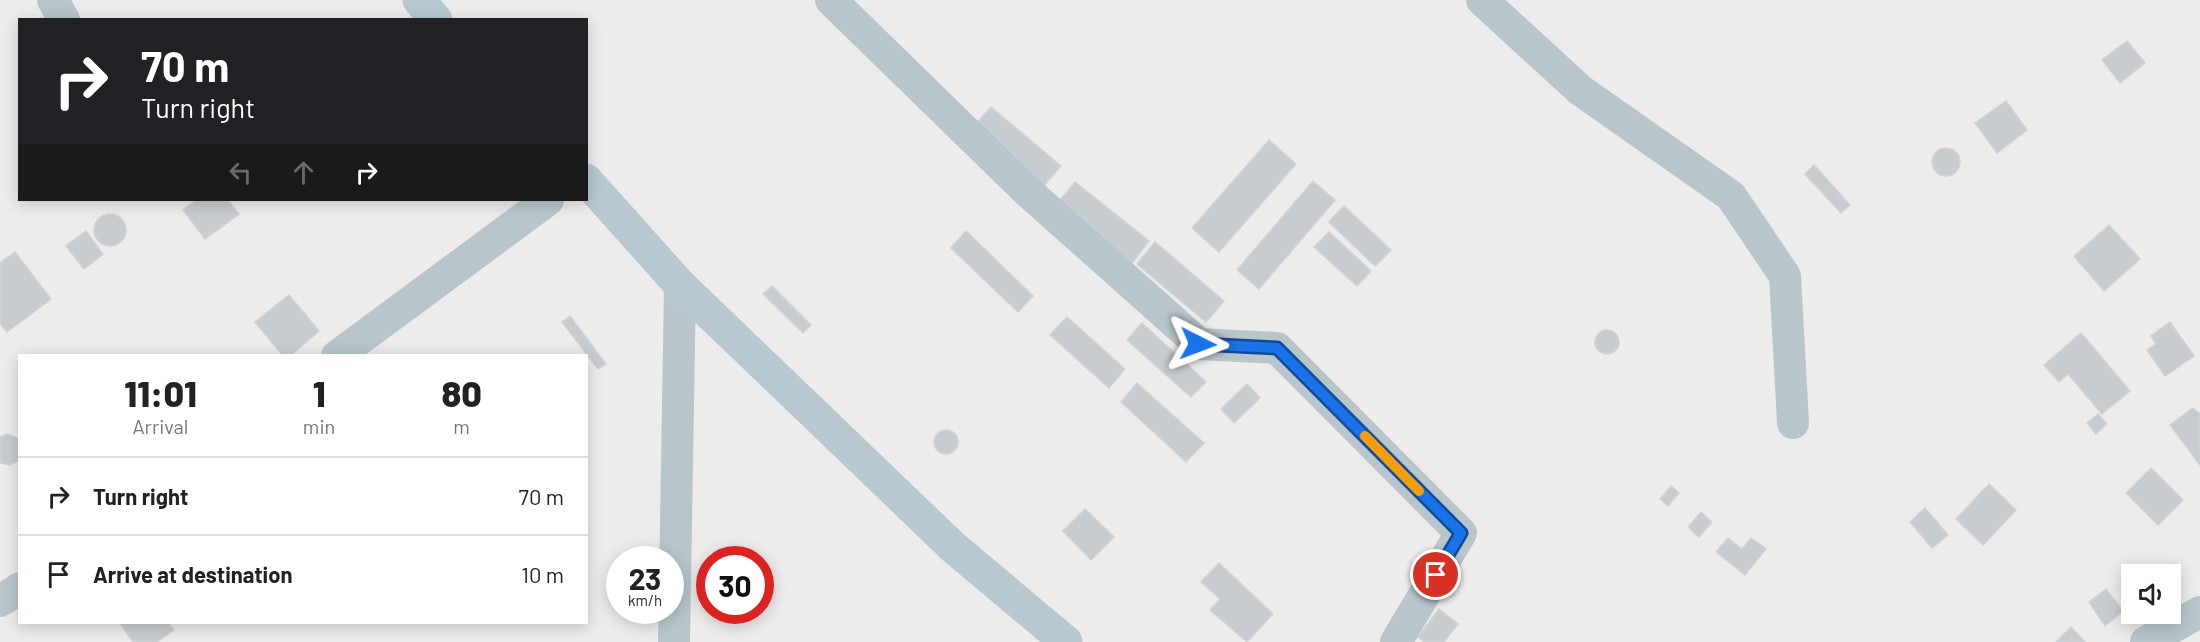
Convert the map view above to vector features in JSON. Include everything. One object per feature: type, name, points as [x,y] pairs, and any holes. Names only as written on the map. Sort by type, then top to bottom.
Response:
[{"type":"main road","points":[[418,0],[434,18]]},
{"type":"main road","points":[[588,182],[680,285],[953,547],[1066,642]]},
{"type":"street","points":[[53,0],[63,18]]},
{"type":"street","points":[[831,0],[1027,191],[1198,344],[1277,348],[1461,533],[1396,642]]},
{"type":"street","points":[[1482,0],[1580,90],[1731,196],[1785,276],[1793,423]]},
{"type":"street","points":[[339,354],[547,201]]},
{"type":"street","points":[[674,642],[680,285]]},
{"type":"street","points":[[0,601],[18,589]]},
{"type":"street","points":[[2146,642],[2200,612]]},
{"type":"building","points":[[2127,41],[2145,63],[2120,83],[2102,60]]},
{"type":"building","points":[[2006,101],[2027,130],[1997,153],[1975,123]]},
{"type":"building","points":[[991,107],[1061,166],[1043,187],[973,127]]},
{"type":"building","points":[[1269,140],[1296,164],[1219,252],[1192,228]]},
{"type":"building","points":[[1946,148],[1956,152],[1960,162],[1956,172],[1946,176],[1936,172],[1932,162],[1936,152]]},
{"type":"building","points":[[1814,165],[1850,205],[1841,213],[1805,174]]},
{"type":"building","points":[[1313,181],[1335,200],[1259,289],[1237,270]]},
{"type":"building","points":[[1075,182],[1149,241],[1132,263],[1058,203]]},
{"type":"building","points":[[196,201],[229,201],[239,214],[205,239],[183,210]]},
{"type":"building","points":[[1344,206],[1391,250],[1375,266],[1329,222]]},
{"type":"building","points":[[110,214],[121,219],[126,230],[121,241],[110,246],[99,241],[94,230],[99,219]]},
{"type":"building","points":[[2109,225],[2140,259],[2104,291],[2074,256]]},
{"type":"building","points":[[86,231],[103,254],[84,269],[66,246]]},
{"type":"building","points":[[966,231],[1033,296],[1018,312],[951,248]]},
{"type":"building","points":[[1329,232],[1371,271],[1357,286],[1314,247]]},
{"type":"building","points":[[1155,242],[1224,301],[1206,322],[1137,264]]},
{"type":"building","points":[[15,252],[51,299],[7,332],[0,323],[0,263]]},
{"type":"building","points":[[772,286],[811,325],[803,333],[763,294]]},
{"type":"building","points":[[289,295],[319,331],[292,354],[281,354],[255,322]]},
{"type":"building","points":[[570,316],[606,364],[598,369],[562,322]]},
{"type":"building","points":[[1067,317],[1125,369],[1109,388],[1050,335]]},
{"type":"building","points":[[2170,322],[2194,356],[2165,376],[2147,350],[2156,344],[2151,336]]},
{"type":"building","points":[[1142,323],[1206,382],[1191,397],[1127,340]]},
{"type":"building","points":[[1607,330],[1616,333],[1619,342],[1616,351],[1607,354],[1598,351],[1595,342],[1598,333]]},
{"type":"building","points":[[2081,333],[2130,391],[2102,414],[2068,374],[2059,382],[2044,365]]},
{"type":"building","points":[[1137,383],[1204,443],[1186,462],[1121,402]]},
{"type":"building","points":[[1247,384],[1260,398],[1234,423],[1221,409]]},
{"type":"building","points":[[2193,408],[2200,414],[2200,465],[2170,425]]},
{"type":"building","points":[[2098,414],[2107,424],[2096,434],[2087,423]]},
{"type":"building","points":[[946,430],[954,434],[958,442],[954,450],[946,454],[938,450],[934,442],[938,434]]},
{"type":"building","points":[[7,434],[18,438],[18,461],[10,465],[0,463],[0,437]]},
{"type":"building","points":[[2151,468],[2183,500],[2158,525],[2126,493]]},
{"type":"building","points":[[1989,484],[2016,510],[1983,545],[1956,519]]},
{"type":"building","points":[[1671,486],[1679,493],[1668,506],[1660,499]]},
{"type":"building","points":[[1925,508],[1948,535],[1932,548],[1910,522]]},
{"type":"building","points":[[1085,509],[1114,537],[1091,560],[1063,531]]},
{"type":"building","points":[[1701,512],[1712,522],[1699,537],[1688,527]]},
{"type":"building","points":[[1728,538],[1742,549],[1751,538],[1766,549],[1745,575],[1716,552]]},
{"type":"building","points":[[1219,563],[1273,614],[1247,642],[1210,610],[1220,599],[1201,582]]},
{"type":"building","points":[[2106,589],[2121,608],[2121,613],[2105,626],[2089,602]]},
{"type":"building","points":[[1439,609],[1458,624],[1444,642],[1424,642],[1418,637]]},
{"type":"building","points":[[120,624],[170,624],[174,630],[157,642],[133,642]]},
{"type":"building","points":[[2071,627],[2085,642],[2056,642]]},
{"type":"slow traffic","points":[[1365,436],[1419,491]]},
{"type":"route","points":[[1198,344],[1277,348],[1461,533],[1436,575]]}]
